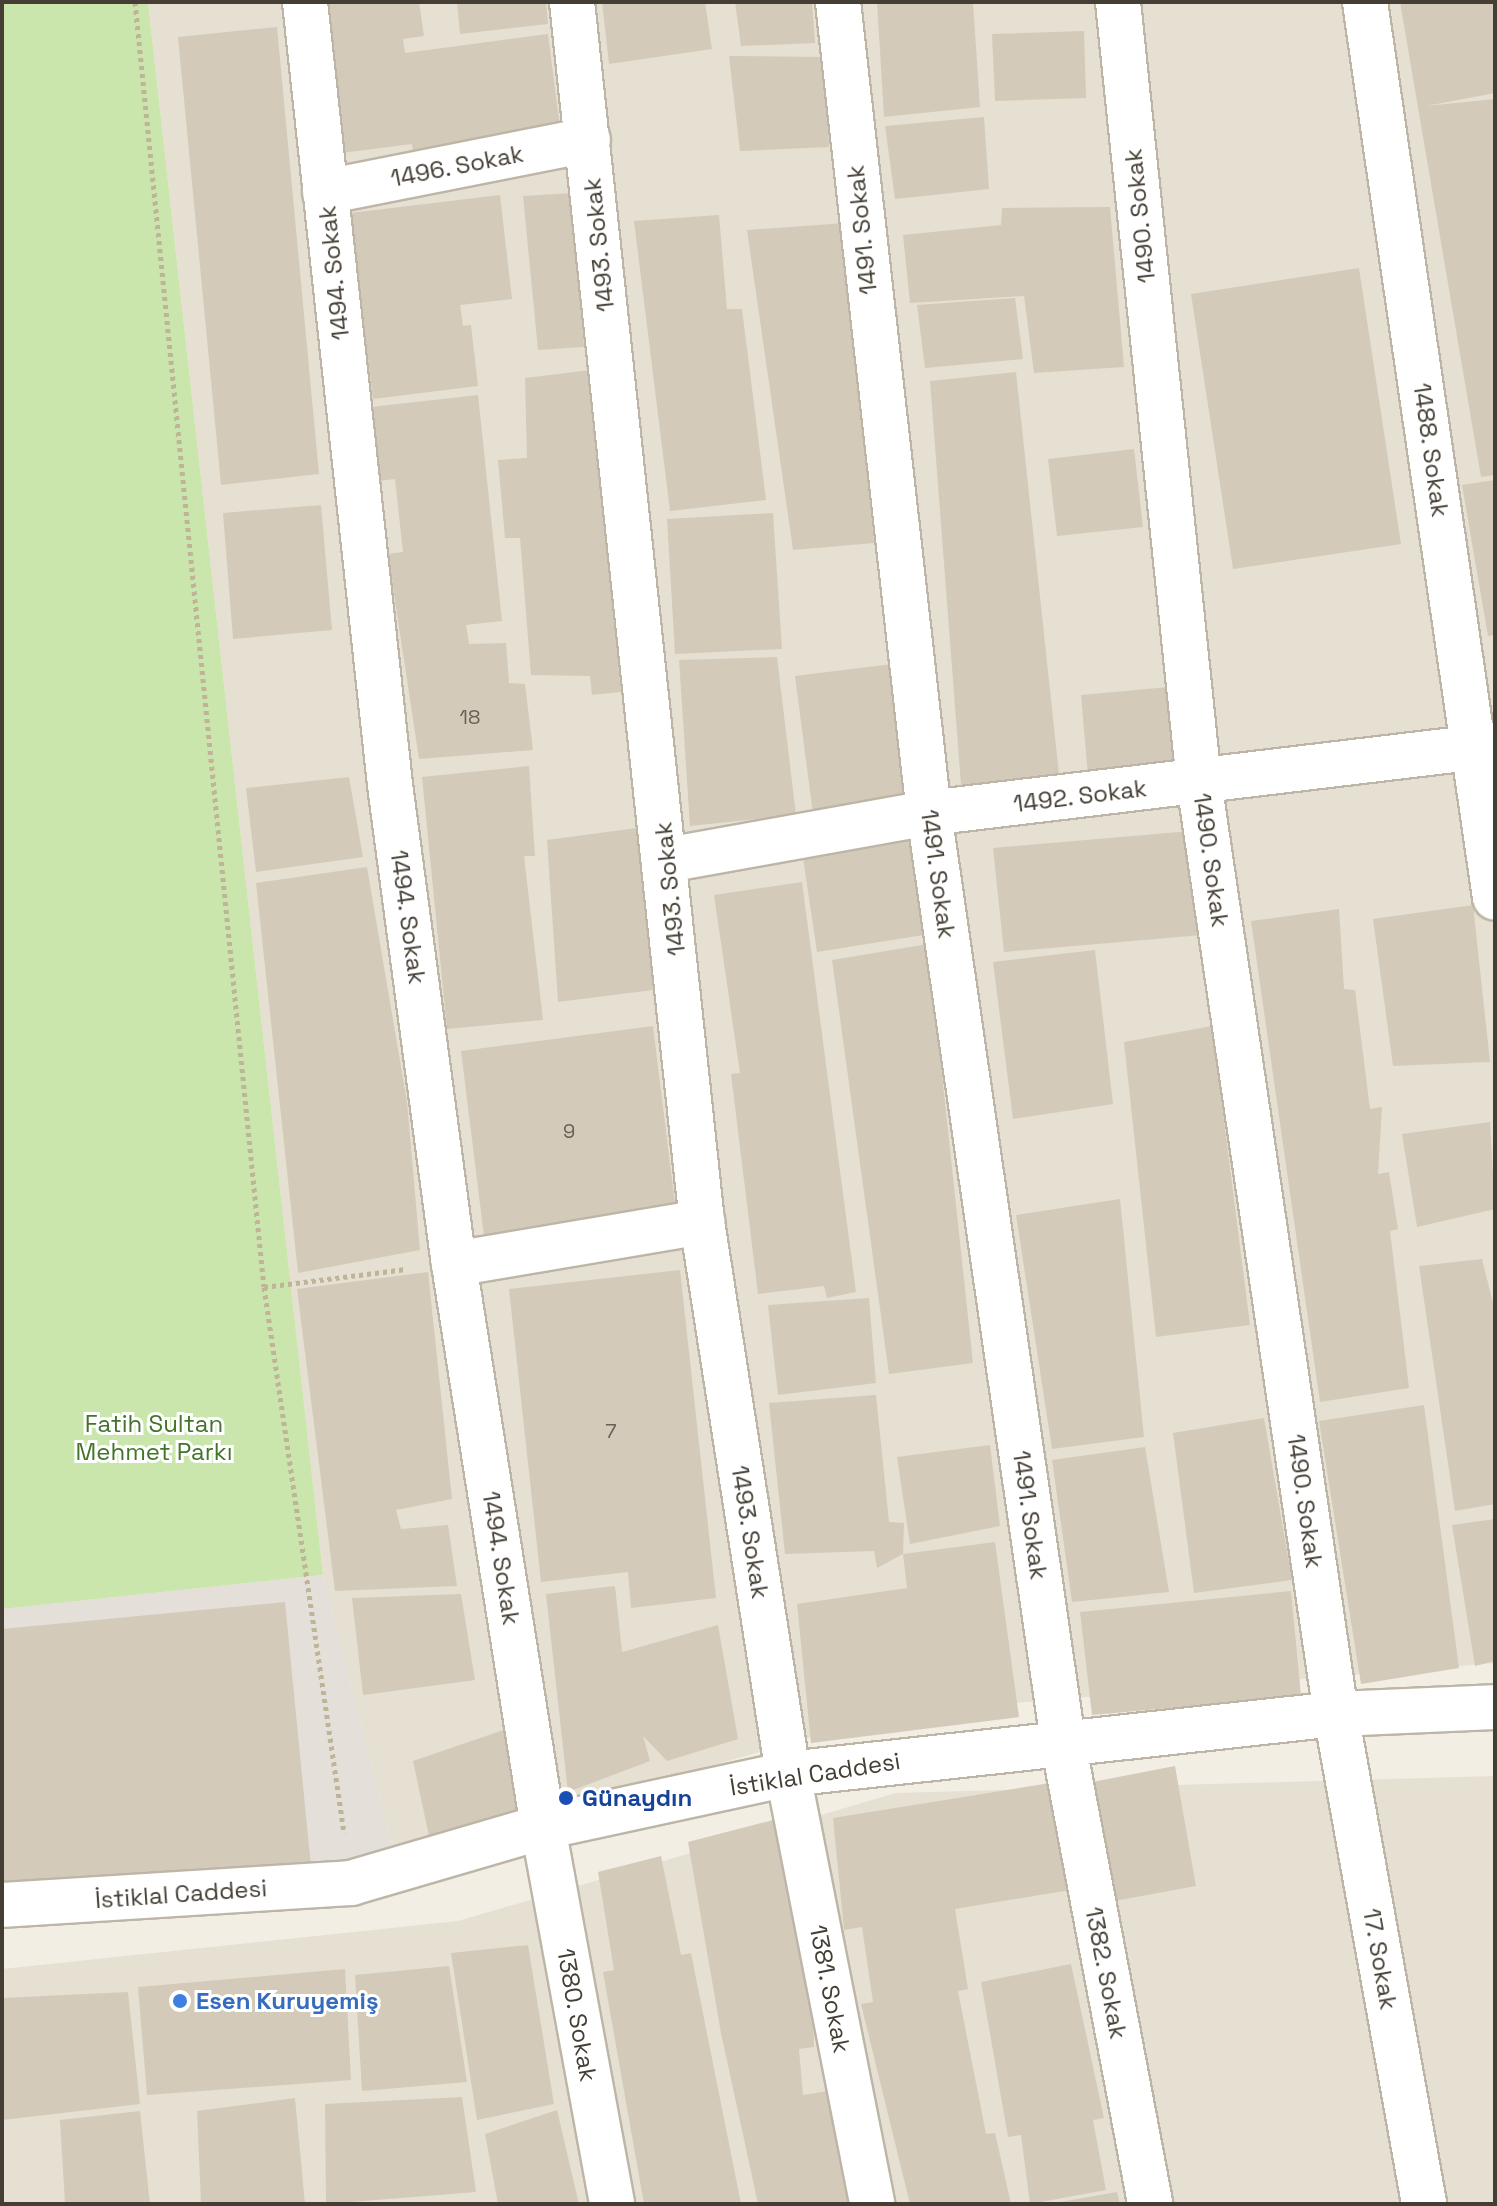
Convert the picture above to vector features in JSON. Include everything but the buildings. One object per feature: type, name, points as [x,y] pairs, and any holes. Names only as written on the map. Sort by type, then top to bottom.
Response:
[{"type":"street","name":"1494. Sokak","points":[[305,2],[390,785],[454,1264],[543,1827]]},
{"type":"street","name":"1493. Sokak","points":[[572,2],[667,860],[702,1222],[788,1774]]},
{"type":"street","name":"1491. Sokak","points":[[838,2],[929,813],[1063,1742]]},
{"type":"street","name":"1490. Sokak","points":[[1118,2],[1199,782],[1336,1714]]},
{"type":"street","name":"1488. Sokak","points":[[1365,2],[1484,746],[1495,898]]},
{"type":"street","name":"1496. Sokak","points":[[325,192],[588,140]]},
{"type":"street","name":"1492. Sokak","points":[[667,860],[929,813],[1484,746]]},
{"type":"street","points":[[454,1264],[702,1222]]},
{"type":"street","name":"İstiklal Caddesi","points":[[2,1905],[351,1883],[543,1827],[788,1774],[1336,1714],[1495,1707]]},
{"type":"street","name":"17. Sokak","points":[[1336,1714],[1424,2204]]},
{"type":"street","name":"1382. Sokak","points":[[1063,1742],[1150,2204]]},
{"type":"street","name":"1381. Sokak","points":[[788,1774],[872,2204]]},
{"type":"street","name":"1380. Sokak","points":[[543,1827],[612,2204]]},
{"type":"path","points":[[135,2],[264,1287],[351,1883]]},
{"type":"path","points":[[264,1287],[454,1264]]},
{"type":"shaded area","points":[[148,2],[1495,2],[1495,1663],[896,1713],[395,1856],[323,1575]]},
{"type":"shaded area","points":[[323,1575],[395,1856],[2,1893],[2,1609]]},
{"type":"shaded area","points":[[1495,1776],[1495,2204],[2,2204],[2,1969],[458,1921],[896,1793]]},
{"type":"green space","name":"Fatih Sultan Mehmet Parkı","points":[[2,2],[148,2],[323,1575],[2,1609]]},
{"type":"place","name":"Günaydın","points":[[566,1798]]},
{"type":"place","name":"Esen Kuruyemiş","points":[[180,2001]]}]
